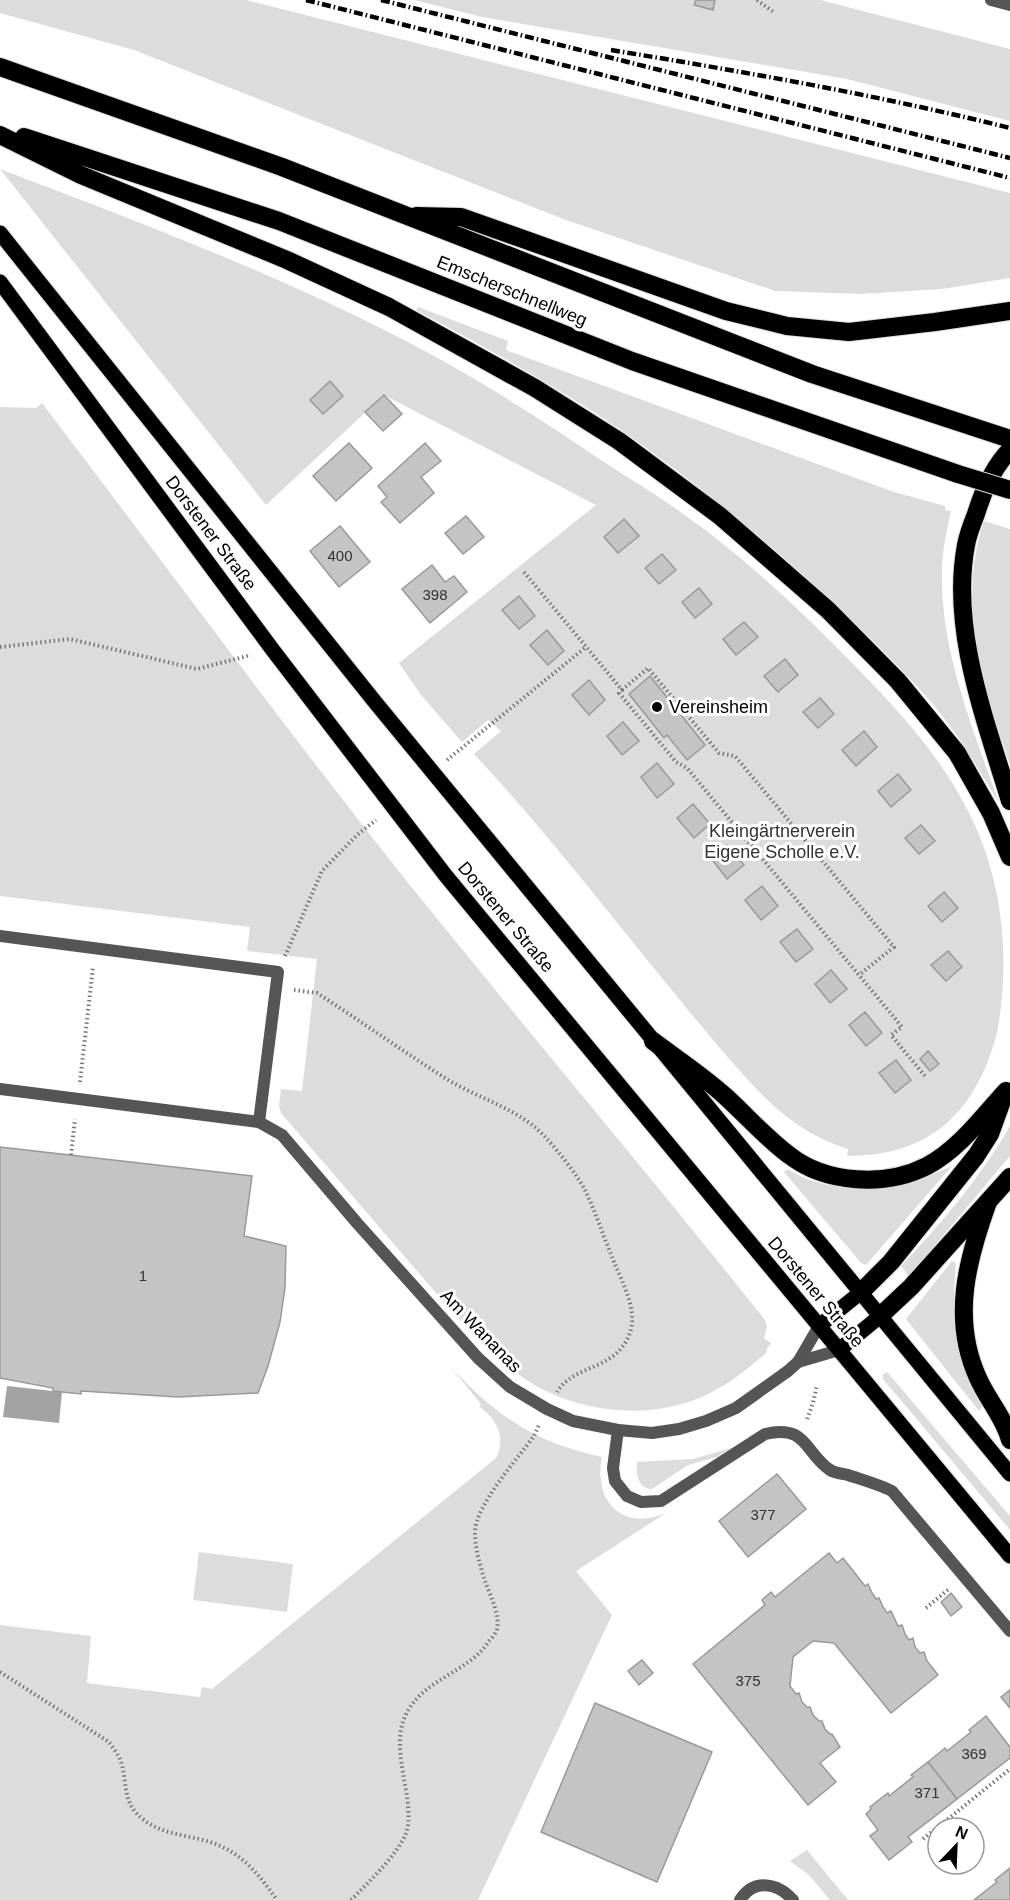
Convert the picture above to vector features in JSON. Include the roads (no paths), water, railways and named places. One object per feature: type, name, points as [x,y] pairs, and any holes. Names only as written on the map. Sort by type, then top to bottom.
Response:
[{"type":"highway","points":[[0,67],[282,167],[812,374],[1010,439]]},
{"type":"highway","name":"Emscherschnellweg","points":[[0,129],[279,222],[632,361],[1010,490]]},
{"type":"highway","points":[[0,135],[81,175],[287,260],[389,307],[535,388],[619,441],[720,516],[828,610],[898,681],[957,753],[991,813],[1010,856]]},
{"type":"highway","points":[[404,216],[461,217],[726,311],[787,326],[849,332],[1010,311]]},
{"type":"highway","points":[[1010,450],[1002,458],[983,492],[966,543],[962,582],[964,628],[983,713],[1010,801]]},
{"type":"highway","points":[[653,1041],[725,1096],[763,1134],[791,1157],[813,1169],[851,1178],[890,1178],[928,1165],[960,1141],[1008,1086]]},
{"type":"highway","points":[[860,1293],[891,1262],[976,1156],[990,1134],[1008,1086]]},
{"type":"highway","points":[[879,1317],[911,1287],[1010,1177]]},
{"type":"highway","points":[[988,1202],[966,1270],[963,1293],[964,1326],[971,1360],[979,1380],[1007,1429],[1010,1440]]},
{"type":"main road","name":"Dorstener Straße","points":[[0,233],[375,702],[1010,1474]]},
{"type":"main road","name":"Dorstener Straße","points":[[0,282],[272,649],[454,885],[1010,1556]]},
{"type":"main road","points":[[819,1326],[860,1293]]},
{"type":"main road","points":[[840,1350],[879,1317]]},
{"type":"street","points":[[991,0],[1010,5]]},
{"type":"street","points":[[0,936],[278,972],[259,1122],[0,1089]]},
{"type":"street","name":"Am Wananas","points":[[259,1122],[282,1135],[478,1358],[510,1387],[573,1421],[618,1430],[652,1433],[680,1429],[736,1408],[798,1362],[840,1350]]},
{"type":"street","name":"Am Wananas","points":[[798,1362],[819,1326]]},
{"type":"street","points":[[618,1430],[613,1468],[615,1481],[627,1496],[641,1502],[660,1501],[765,1434],[777,1431],[788,1432],[800,1438],[831,1470],[892,1491],[1010,1630]]},
{"type":"street","points":[[740,1900],[751,1889],[759,1885],[768,1885],[778,1888],[793,1900]]},
{"type":"railway","points":[[306,0],[1010,178]]},
{"type":"railway","points":[[381,0],[1010,158]]},
{"type":"railway","points":[[611,50],[811,85],[1010,128]]},
{"type":"place","name":"Vereinsheim","points":[[657,707]]},
{"type":"park label","name":"Kleingärtnerverein Eigene Scholle e.V.","points":[[782,841]]}]
